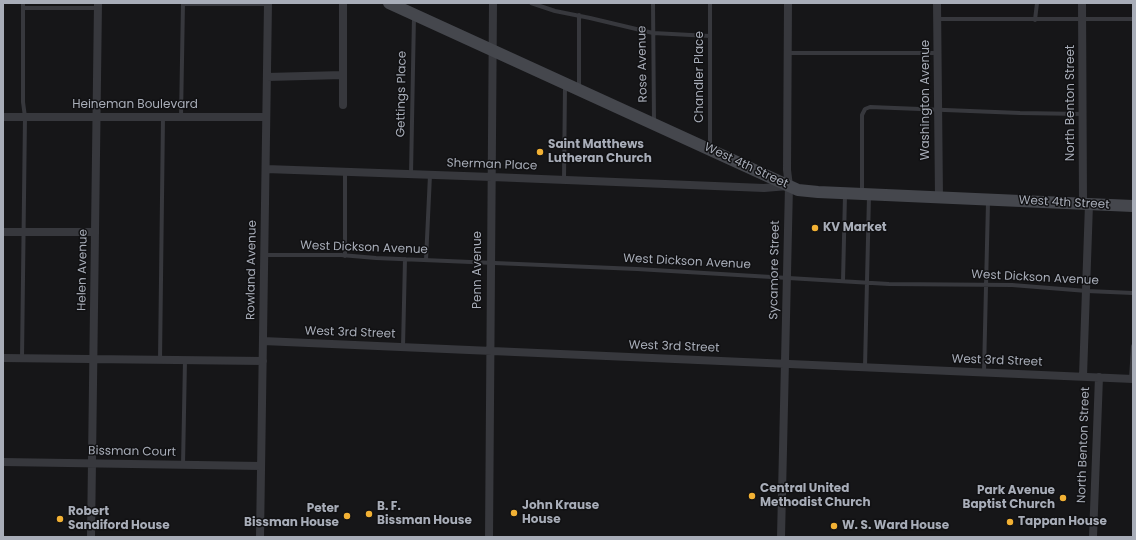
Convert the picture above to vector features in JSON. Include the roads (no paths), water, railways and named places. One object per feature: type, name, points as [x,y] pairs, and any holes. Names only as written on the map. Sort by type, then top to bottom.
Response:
[{"type":"main road","name":"West 4th Street","points":[[388,3],[789,186],[808,191],[1133,206]]},
{"type":"street","name":"Rowland Avenue","points":[[260,537],[268,3]]},
{"type":"street","points":[[343,3],[343,105]]},
{"type":"street","name":"Penn Avenue","points":[[489,537],[490,263],[493,50],[492,3]]},
{"type":"street","name":"Sycamore Street","points":[[781,537],[789,186],[787,170],[788,3]]},
{"type":"street","name":"Washington Avenue","points":[[937,3],[938,197]]},
{"type":"street","name":"North Benton Street","points":[[1082,3],[1087,291],[1083,376]]},
{"type":"street","name":"Helen Avenue","points":[[91,537],[98,5]]},
{"type":"street","points":[[267,77],[343,75]]},
{"type":"street","name":"Heineman Boulevard","points":[[3,117],[266,117]]},
{"type":"street","name":"Sherman Place","points":[[266,169],[492,176],[764,188],[789,186]]},
{"type":"street","points":[[3,232],[95,232]]},
{"type":"street","name":"West 3rd Street","points":[[263,341],[1099,377]]},
{"type":"street","points":[[3,358],[263,361]]},
{"type":"street","points":[[1099,377],[1132,379]]},
{"type":"street","name":"North Benton Street","points":[[1093,537],[1099,377]]},
{"type":"street","name":"Bissman Court","points":[[3,462],[261,466]]},
{"type":"lane","points":[[22,358],[25,117],[23,102],[23,3]]},
{"type":"lane","points":[[181,117],[183,4],[268,3]]},
{"type":"lane","points":[[531,3],[555,11],[579,15],[653,33],[710,36]]},
{"type":"lane","name":"Rose Avenue","points":[[653,3],[654,124]]},
{"type":"lane","name":"Chandler Place","points":[[710,3],[710,150]]},
{"type":"lane","points":[[1035,20],[1037,3]]},
{"type":"lane","points":[[23,8],[98,5]]},
{"type":"lane","name":"Gettings Place","points":[[410,174],[414,14]]},
{"type":"lane","points":[[578,90],[579,15]]},
{"type":"lane","points":[[938,19],[1133,19]]},
{"type":"lane","points":[[788,53],[938,53]]},
{"type":"lane","points":[[564,180],[565,84]]},
{"type":"lane","points":[[865,367],[866,194],[862,115],[865,109],[870,107],[1083,114]]},
{"type":"lane","points":[[160,360],[163,117]]},
{"type":"lane","points":[[345,171],[345,256]]},
{"type":"lane","points":[[426,260],[430,174]]},
{"type":"lane","points":[[843,281],[845,193]]},
{"type":"lane","points":[[984,372],[988,199]]},
{"type":"lane","name":"West Dickson Avenue","points":[[264,255],[345,256],[637,269],[914,285],[1012,285],[1133,293]]},
{"type":"lane","points":[[403,347],[405,259]]},
{"type":"lane","points":[[1132,379],[1133,346]]},
{"type":"lane","points":[[183,465],[184,360]]},
{"type":"place","name":"Saint Matthews Lutheran Church","points":[[540,152]]},
{"type":"place","name":"KV Market","points":[[815,228]]},
{"type":"place","name":"Central United Methodist Church","points":[[752,496]]},
{"type":"place","name":"Park Avenue Baptist Church","points":[[1063,498]]},
{"type":"place","name":"John Krause House","points":[[514,513]]},
{"type":"place","name":"B. F. Bissman House","points":[[369,514]]},
{"type":"place","name":"Peter Bissman House","points":[[347,516]]},
{"type":"place","name":"Robert Sandiford House","points":[[60,519]]},
{"type":"place","name":"Tappan House","points":[[1010,522]]},
{"type":"place","name":"W. S. Ward House","points":[[834,526]]}]
